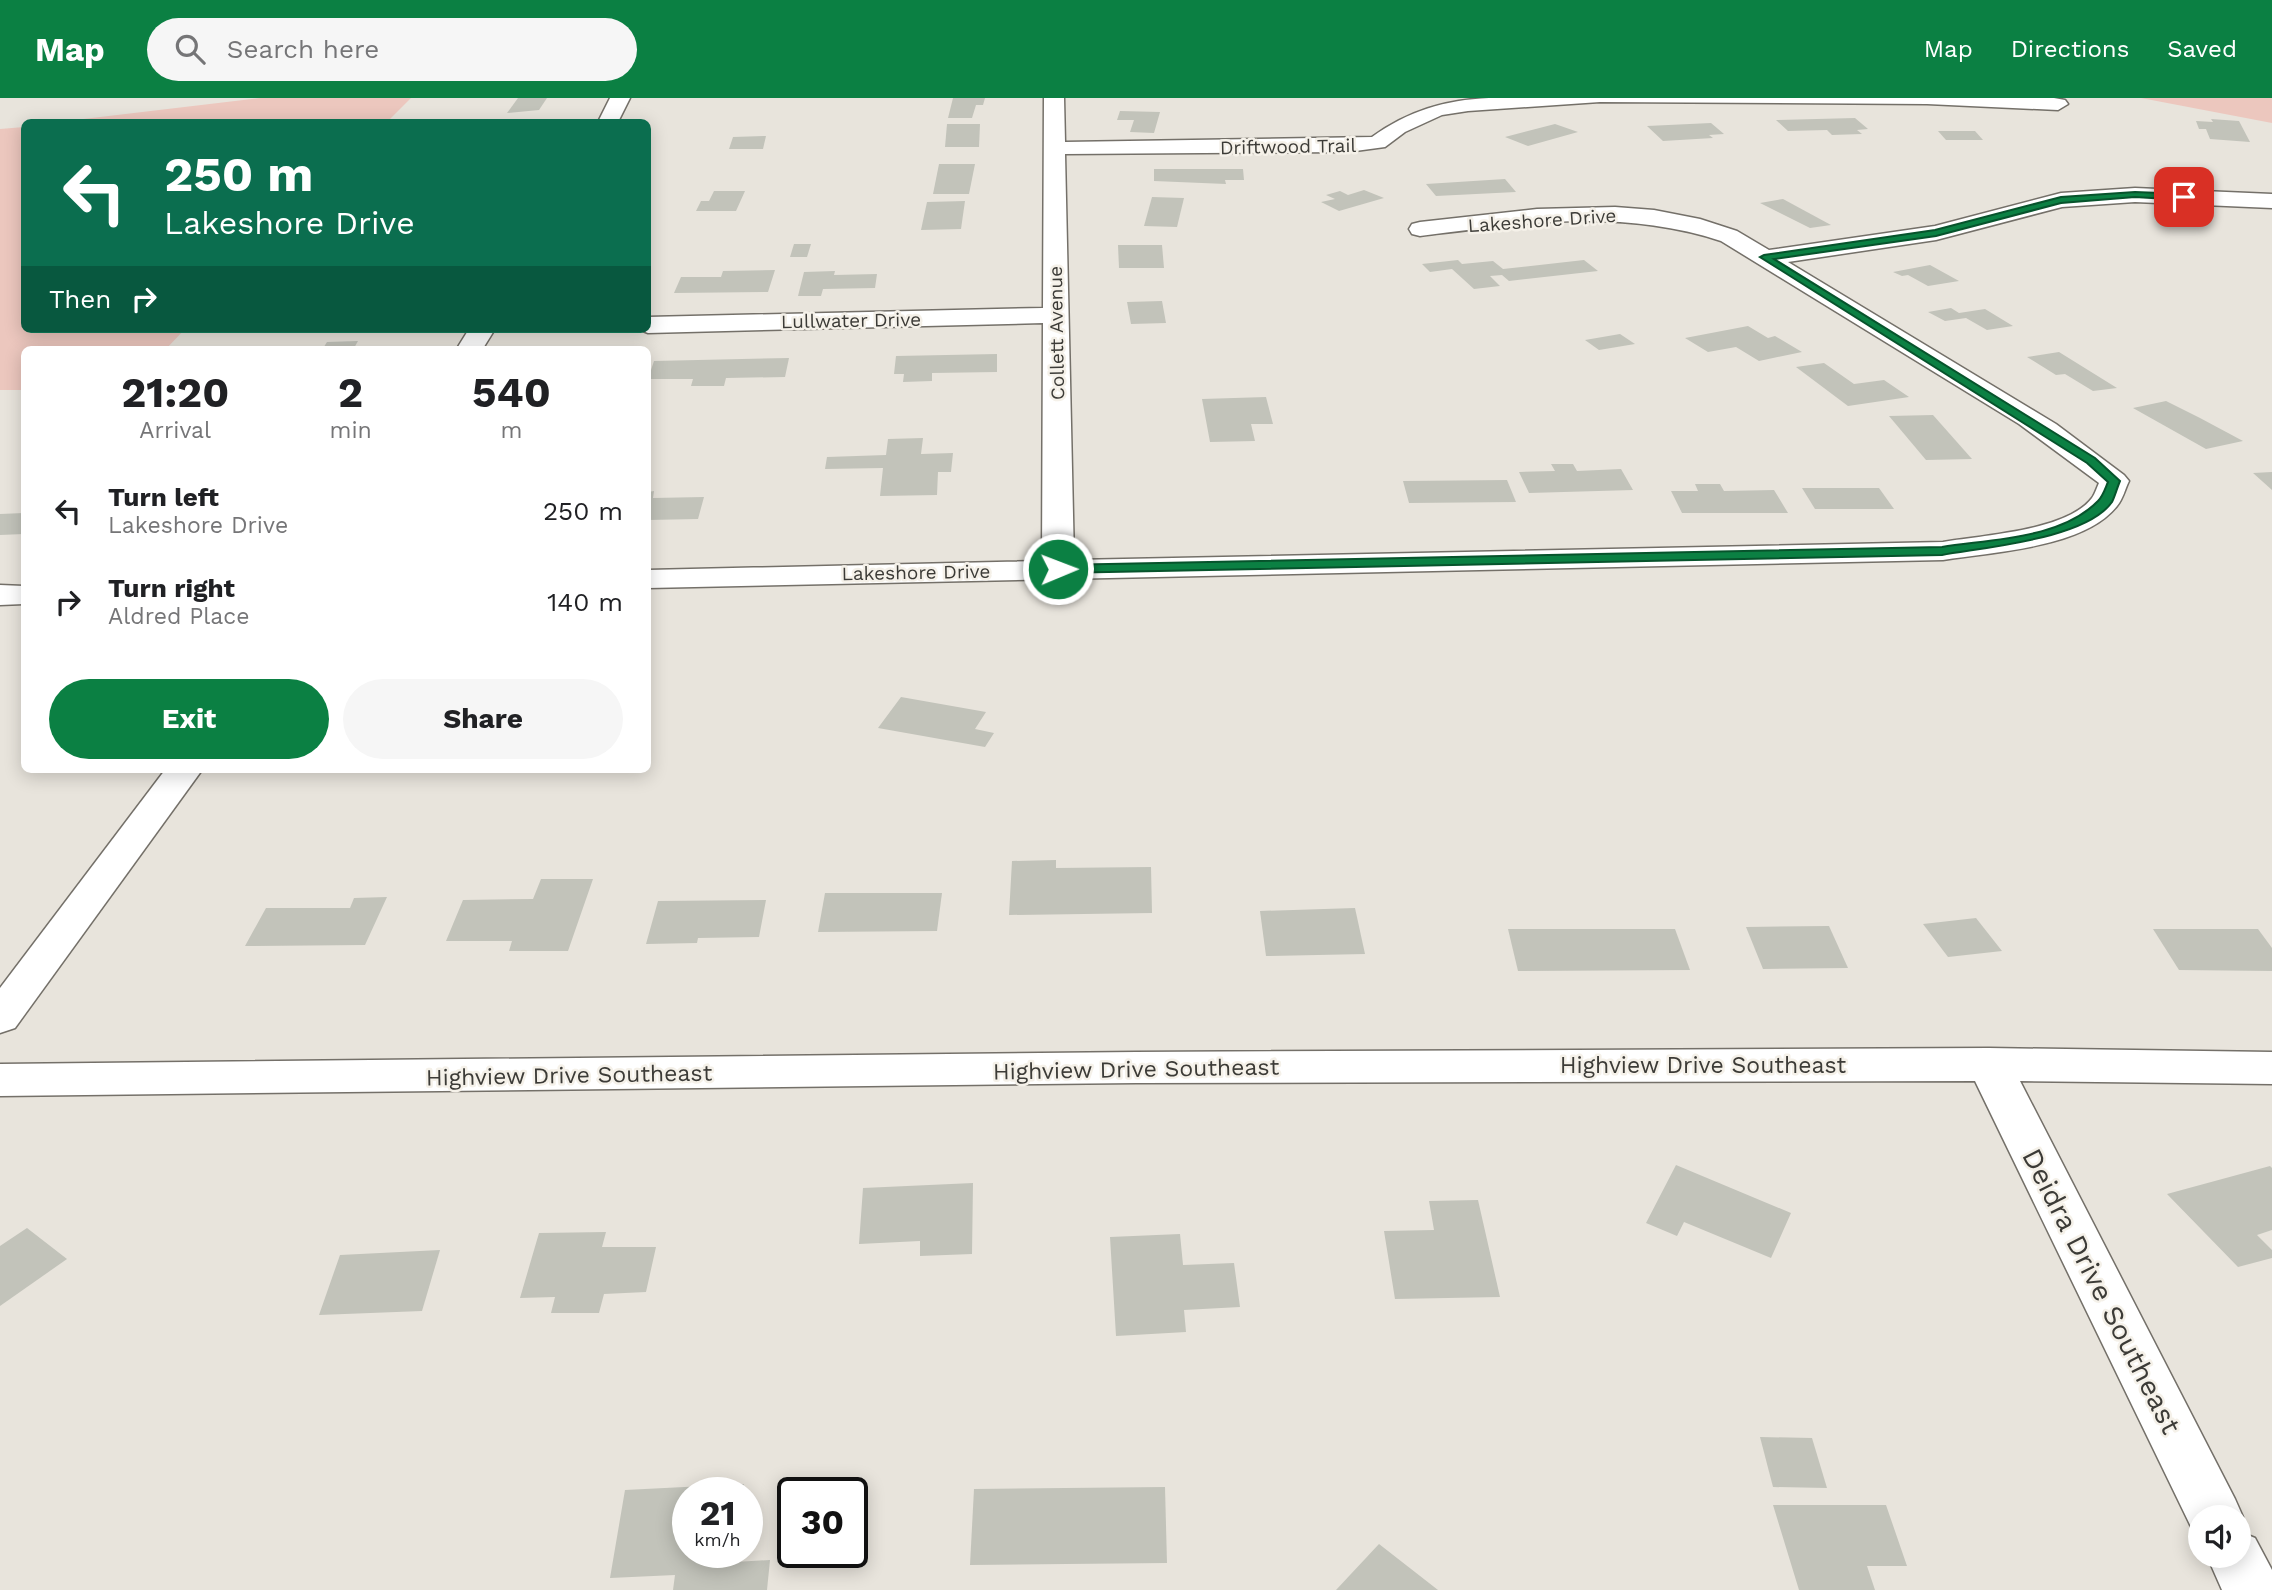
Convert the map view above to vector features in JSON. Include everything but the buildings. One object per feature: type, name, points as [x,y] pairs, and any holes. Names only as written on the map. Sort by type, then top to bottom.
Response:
[{"type":"street","points":[[610,119],[620,98]]},
{"type":"street","name":"Collett Avenue","points":[[1054,98],[1058,569]]},
{"type":"street","name":"Driftwood Trail","points":[[1056,148],[1348,146],[1378,143],[1398,128],[1437,110],[1523,101],[1594,98]]},
{"type":"street","points":[[1605,98],[1927,98],[2058,104]]},
{"type":"street","points":[[1764,257],[1936,233],[2061,200],[2135,195],[2272,201]]},
{"type":"street","name":"Lakeshore Drive","points":[[651,579],[1942,551],[2039,535],[2083,520],[2106,501],[2114,481],[2091,460],[1945,367],[1729,236],[1702,226],[1665,218],[1618,213],[1516,218],[1420,229]]},
{"type":"street","name":"Lullwater Drive","points":[[651,325],[1055,315]]},
{"type":"street","points":[[0,596],[21,595]]},
{"type":"street","points":[[0,1018],[182,773]]},
{"type":"street","name":"Highview Drive Southeast","points":[[0,1080],[1492,1066],[1989,1064],[2272,1068]]},
{"type":"street","name":"Deidra Drive Southeast","points":[[1989,1064],[2210,1505]]},
{"type":"street","points":[[2241,1568],[2252,1590]]},
{"type":"shaded area","points":[[260,98],[411,98],[390,119],[83,119]]},
{"type":"shaded area","points":[[2141,98],[2272,98],[2272,123]]},
{"type":"shaded area","points":[[21,127],[21,333],[181,333],[169,346],[21,346],[21,390],[0,390],[0,129]]},
{"type":"route","points":[[1058,569],[1942,551],[2039,535],[2083,520],[2106,501],[2114,481],[2091,460],[2060,438],[1764,257],[1936,233],[2061,200],[2135,195],[2184,197]]}]
